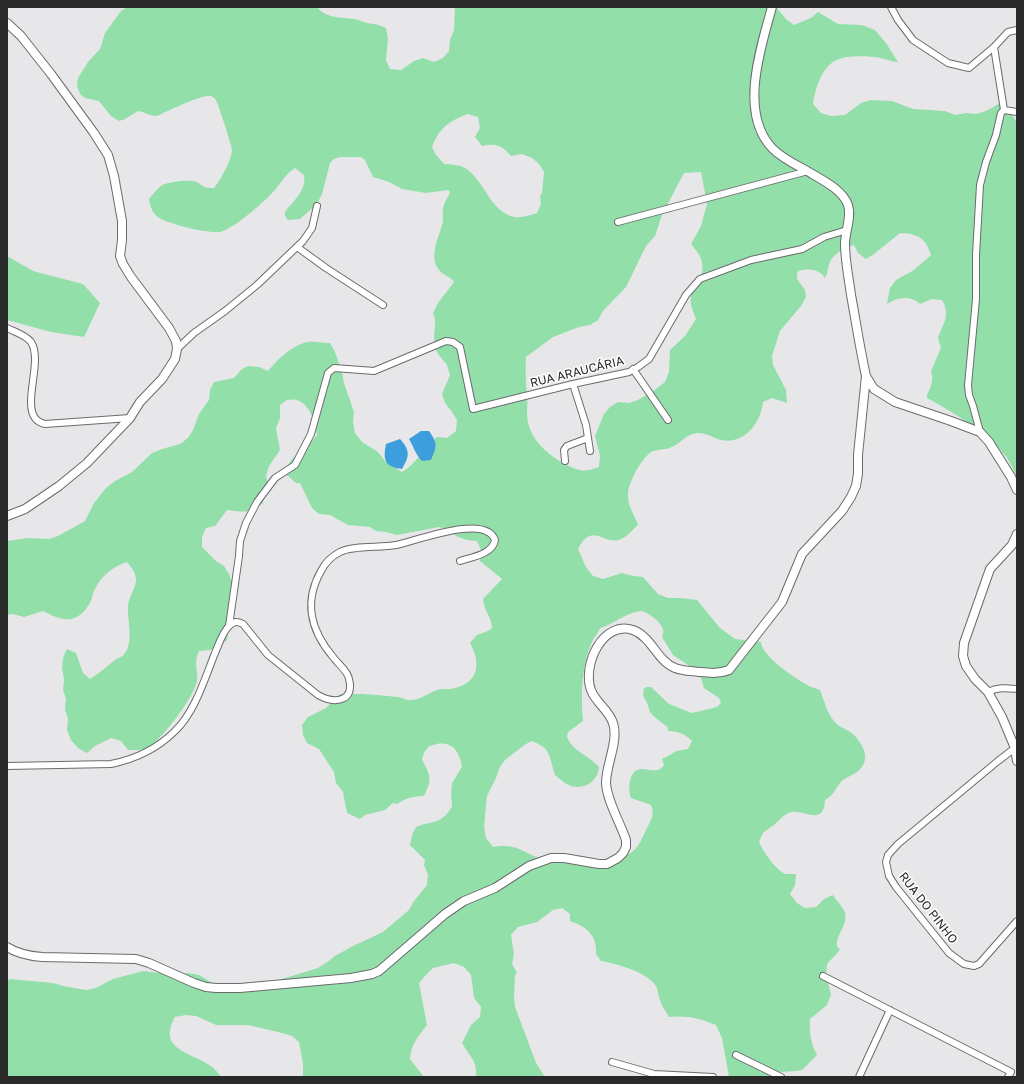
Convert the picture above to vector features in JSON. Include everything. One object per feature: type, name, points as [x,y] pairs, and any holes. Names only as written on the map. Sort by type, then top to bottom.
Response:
[{"type":"street","points":[[7,947],[27,956],[136,960],[149,963],[194,983],[206,987],[216,988],[240,988],[350,978],[379,971],[445,914],[464,901],[495,888],[528,866],[551,858],[564,858],[607,864],[618,858],[623,853],[626,847],[626,840],[608,794],[606,784],[606,773],[614,741],[613,723],[591,691],[588,676],[591,660],[600,642],[611,632],[631,630],[644,637],[660,656],[675,668],[714,673],[724,673],[729,670],[782,602],[802,554],[842,511],[856,486],[866,376],[848,277],[845,244],[849,214],[848,204],[833,187],[773,149],[765,139],[760,127],[756,112],[754,91],[760,49],[772,7]]},
{"type":"street","points":[[891,7],[898,20],[913,40],[948,63],[969,68],[994,48],[1008,32],[1017,30]]},
{"type":"street","points":[[7,23],[21,36],[51,74],[94,133],[108,155],[114,176],[122,221],[120,256],[131,277],[169,328],[176,342],[177,349],[175,359],[162,379],[140,402],[130,418],[87,463],[59,486],[25,509],[7,516]]},
{"type":"street","points":[[994,48],[1004,110],[1001,113],[996,135],[986,162],[980,185],[976,255],[976,300],[968,384],[969,396],[980,432],[989,442],[1012,478],[1017,490]]},
{"type":"street","points":[[1004,110],[1017,112]]},
{"type":"street","points":[[618,222],[808,171]]},
{"type":"street","points":[[177,349],[194,333],[257,286],[297,247],[312,228],[317,206]]},
{"type":"street","name":"RUA ARAUCÁRIA","points":[[229,626],[240,541],[246,523],[258,502],[275,478],[295,465],[311,434],[328,373],[334,368],[374,371],[446,341],[453,342],[460,348],[473,409],[573,384],[629,372],[649,359],[686,295],[700,279],[752,260],[802,249],[824,237],[847,230]]},
{"type":"street","points":[[297,247],[326,268],[383,304]]},
{"type":"street","points":[[7,328],[26,337],[34,350],[35,358],[31,402],[32,412],[36,420],[45,424],[130,418]]},
{"type":"street","points":[[633,369],[668,420]]},
{"type":"street","points":[[866,376],[874,389],[895,402],[980,432]]},
{"type":"street","points":[[573,384],[586,425],[590,451]]},
{"type":"street","points":[[565,461],[564,450],[567,446],[588,438]]},
{"type":"street","points":[[7,766],[111,764],[126,761],[156,748],[176,731],[190,712],[221,639],[229,626],[234,622],[243,624],[268,655],[318,695],[326,699],[342,699],[348,692],[350,686],[349,678],[332,656],[318,634],[312,620],[311,610],[314,586],[321,571],[329,560],[340,551],[397,545],[466,528],[485,530],[492,534],[496,540],[493,548],[460,561]]},
{"type":"street","points":[[1017,534],[1012,545],[990,569],[964,643],[963,656],[966,666],[975,679],[988,692],[1002,717],[1015,748],[1017,761]]},
{"type":"street","points":[[988,692],[995,688],[1002,687],[1017,689]]},
{"type":"street","name":"RUA DO PINHO","points":[[1015,748],[943,805],[898,844],[888,855],[886,862],[889,876],[909,904],[949,953],[964,964],[974,966],[979,964],[1017,921]]},
{"type":"street","points":[[823,976],[1011,1072],[1008,1077]]},
{"type":"street","points":[[859,1077],[890,1010]]},
{"type":"street","points":[[736,1055],[781,1077]]},
{"type":"street","points":[[612,1062],[654,1074],[713,1077]]},
{"type":"green space","points":[[127,7],[317,7],[325,14],[330,16],[355,19],[380,25],[386,28],[388,39],[386,60],[390,69],[401,70],[414,61],[423,58],[434,62],[443,58],[449,51],[450,40],[454,30],[455,7],[776,7],[786,19],[794,25],[811,18],[818,12],[838,24],[862,25],[875,30],[886,43],[898,62],[883,58],[858,56],[841,58],[832,63],[823,73],[814,98],[813,104],[821,113],[831,116],[845,115],[861,103],[871,100],[892,101],[913,109],[945,111],[955,115],[966,113],[976,114],[986,111],[1000,103],[1005,106],[1017,122],[1017,478],[1007,458],[991,440],[959,417],[927,398],[932,380],[931,371],[941,348],[938,338],[945,319],[946,311],[942,300],[932,299],[920,304],[912,299],[904,298],[887,304],[890,288],[896,280],[914,270],[931,255],[923,240],[912,234],[900,233],[866,259],[858,253],[854,245],[840,251],[830,262],[825,278],[817,271],[798,271],[797,279],[805,290],[806,297],[801,306],[780,331],[772,356],[773,365],[786,390],[787,403],[772,398],[763,402],[762,410],[755,425],[744,436],[737,439],[729,441],[721,440],[698,433],[690,435],[672,447],[651,452],[643,460],[635,472],[628,492],[629,504],[638,525],[625,537],[615,541],[594,535],[589,536],[583,541],[578,549],[586,567],[593,576],[603,579],[622,573],[643,577],[658,594],[668,598],[697,600],[720,628],[735,639],[761,642],[766,653],[786,672],[809,686],[820,690],[832,718],[838,725],[854,735],[861,744],[865,754],[864,763],[857,772],[840,783],[833,793],[825,800],[824,808],[821,813],[813,815],[796,812],[788,813],[763,833],[759,842],[778,869],[786,874],[796,874],[795,885],[790,894],[797,903],[805,908],[816,907],[824,899],[833,895],[845,913],[845,922],[837,942],[837,946],[840,950],[827,964],[826,974],[831,995],[827,1005],[810,1019],[811,1038],[817,1055],[802,1070],[779,1072],[765,1077],[729,1077],[722,1038],[716,1025],[693,1018],[681,1016],[669,1017],[661,1004],[657,988],[653,982],[640,973],[615,964],[601,961],[596,954],[596,947],[593,937],[586,929],[570,921],[570,914],[562,908],[553,910],[537,922],[518,927],[511,935],[514,954],[512,964],[517,973],[515,975],[515,1007],[536,1063],[545,1077],[476,1077],[476,1067],[462,1043],[471,1025],[480,1017],[481,1007],[474,998],[471,975],[464,967],[454,963],[433,968],[419,983],[427,1025],[413,1045],[410,1059],[424,1077],[303,1077],[303,1064],[299,1042],[292,1036],[248,1025],[216,1025],[196,1016],[186,1015],[175,1017],[170,1030],[171,1040],[176,1047],[205,1062],[221,1077],[7,1077],[7,981],[10,979],[53,983],[86,990],[96,988],[113,979],[143,971],[176,975],[187,973],[199,975],[216,985],[259,986],[318,968],[351,947],[383,932],[409,910],[414,901],[427,885],[428,875],[424,865],[425,860],[410,845],[412,835],[416,827],[444,817],[452,807],[452,783],[462,767],[460,757],[455,749],[447,744],[437,744],[429,747],[422,759],[429,777],[429,785],[424,796],[416,796],[403,800],[397,804],[393,803],[385,810],[365,815],[360,819],[347,813],[343,792],[336,783],[334,772],[319,749],[307,743],[303,735],[302,725],[308,717],[326,708],[340,694],[376,695],[413,700],[437,690],[455,688],[469,681],[476,671],[476,658],[470,643],[477,635],[492,628],[483,599],[502,579],[480,561],[481,550],[477,541],[467,540],[456,536],[449,530],[439,527],[397,535],[376,531],[370,527],[348,525],[330,515],[319,514],[312,508],[300,483],[296,483],[287,475],[287,468],[296,455],[317,435],[312,415],[306,406],[297,400],[287,400],[280,405],[280,418],[276,428],[280,450],[269,466],[266,476],[269,486],[264,493],[263,503],[250,511],[227,510],[215,526],[206,528],[202,537],[202,547],[216,561],[224,566],[229,574],[236,593],[236,603],[232,612],[227,640],[210,650],[199,651],[196,661],[197,681],[195,688],[184,707],[170,726],[149,747],[141,750],[128,750],[121,741],[111,738],[95,746],[87,753],[78,748],[71,740],[67,730],[68,719],[65,710],[66,699],[63,690],[63,658],[67,649],[76,653],[83,673],[90,679],[124,654],[128,648],[130,636],[128,605],[136,581],[135,576],[127,562],[117,566],[104,576],[98,584],[86,609],[76,618],[64,619],[43,611],[24,617],[13,614],[7,615],[7,541],[28,538],[49,539],[58,536],[85,521],[94,503],[106,488],[115,481],[132,472],[152,453],[180,444],[188,438],[193,430],[199,414],[209,400],[210,390],[214,382],[234,378],[242,369],[248,366],[259,367],[268,371],[291,349],[308,342],[330,343],[342,372],[344,383],[354,412],[353,422],[355,433],[362,442],[378,452],[385,461],[402,472],[412,465],[437,437],[447,438],[456,431],[457,420],[445,403],[442,394],[450,375],[447,365],[435,347],[435,321],[433,313],[438,303],[454,282],[451,278],[440,271],[436,265],[434,253],[443,221],[443,207],[450,192],[448,190],[426,193],[402,189],[389,182],[373,177],[365,160],[361,157],[340,157],[334,159],[330,163],[322,194],[317,204],[300,219],[288,220],[285,216],[285,212],[299,195],[303,186],[304,175],[295,168],[288,173],[275,190],[262,203],[248,215],[220,232],[198,230],[180,226],[161,219],[154,214],[149,199],[158,188],[169,183],[194,181],[203,186],[214,188],[225,170],[232,150],[216,100],[211,96],[201,97],[157,116],[138,111],[119,121],[111,116],[99,101],[85,98],[80,94],[77,86],[78,78],[88,62],[100,49],[105,33],[121,11]],"holes":[[[468,114],[478,117],[480,128],[475,137],[482,146],[495,145],[504,149],[511,156],[522,154],[532,158],[539,164],[544,172],[542,193],[540,196],[541,204],[537,213],[518,217],[506,214],[493,203],[472,173],[460,166],[444,164],[436,155],[432,147],[441,130],[450,122]],[[701,172],[707,204],[701,226],[691,244],[699,254],[702,262],[701,283],[691,296],[691,304],[696,319],[685,336],[670,350],[669,372],[665,382],[638,400],[629,403],[618,402],[610,407],[604,414],[595,436],[600,456],[599,467],[585,471],[574,468],[558,460],[544,449],[538,443],[530,429],[527,412],[526,357],[553,337],[579,327],[590,325],[598,320],[603,311],[626,287],[646,246],[655,236],[662,215],[684,173]],[[635,612],[644,612],[658,622],[663,629],[662,637],[673,655],[697,671],[700,675],[704,688],[719,698],[721,703],[717,707],[692,713],[669,704],[651,687],[644,688],[643,696],[650,712],[668,728],[668,731],[681,733],[692,741],[688,749],[677,751],[662,759],[664,765],[662,768],[656,770],[637,770],[631,777],[629,786],[631,798],[651,805],[653,811],[651,820],[639,844],[629,854],[598,860],[580,860],[555,853],[542,859],[514,847],[493,847],[486,838],[484,827],[487,796],[500,767],[505,760],[523,746],[531,741],[543,747],[549,754],[555,775],[571,786],[581,787],[590,783],[596,776],[599,767],[569,742],[567,737],[568,732],[583,721],[582,691],[584,671],[588,651],[593,640],[600,628]]]},
{"type":"green space","points":[[7,256],[33,271],[83,284],[100,303],[84,337],[51,332],[7,320]]},
{"type":"water","points":[[421,431],[429,431],[434,439],[436,445],[431,460],[422,461],[409,439]]},
{"type":"water","points":[[400,439],[404,443],[408,454],[402,469],[391,466],[385,458],[386,444]]}]
